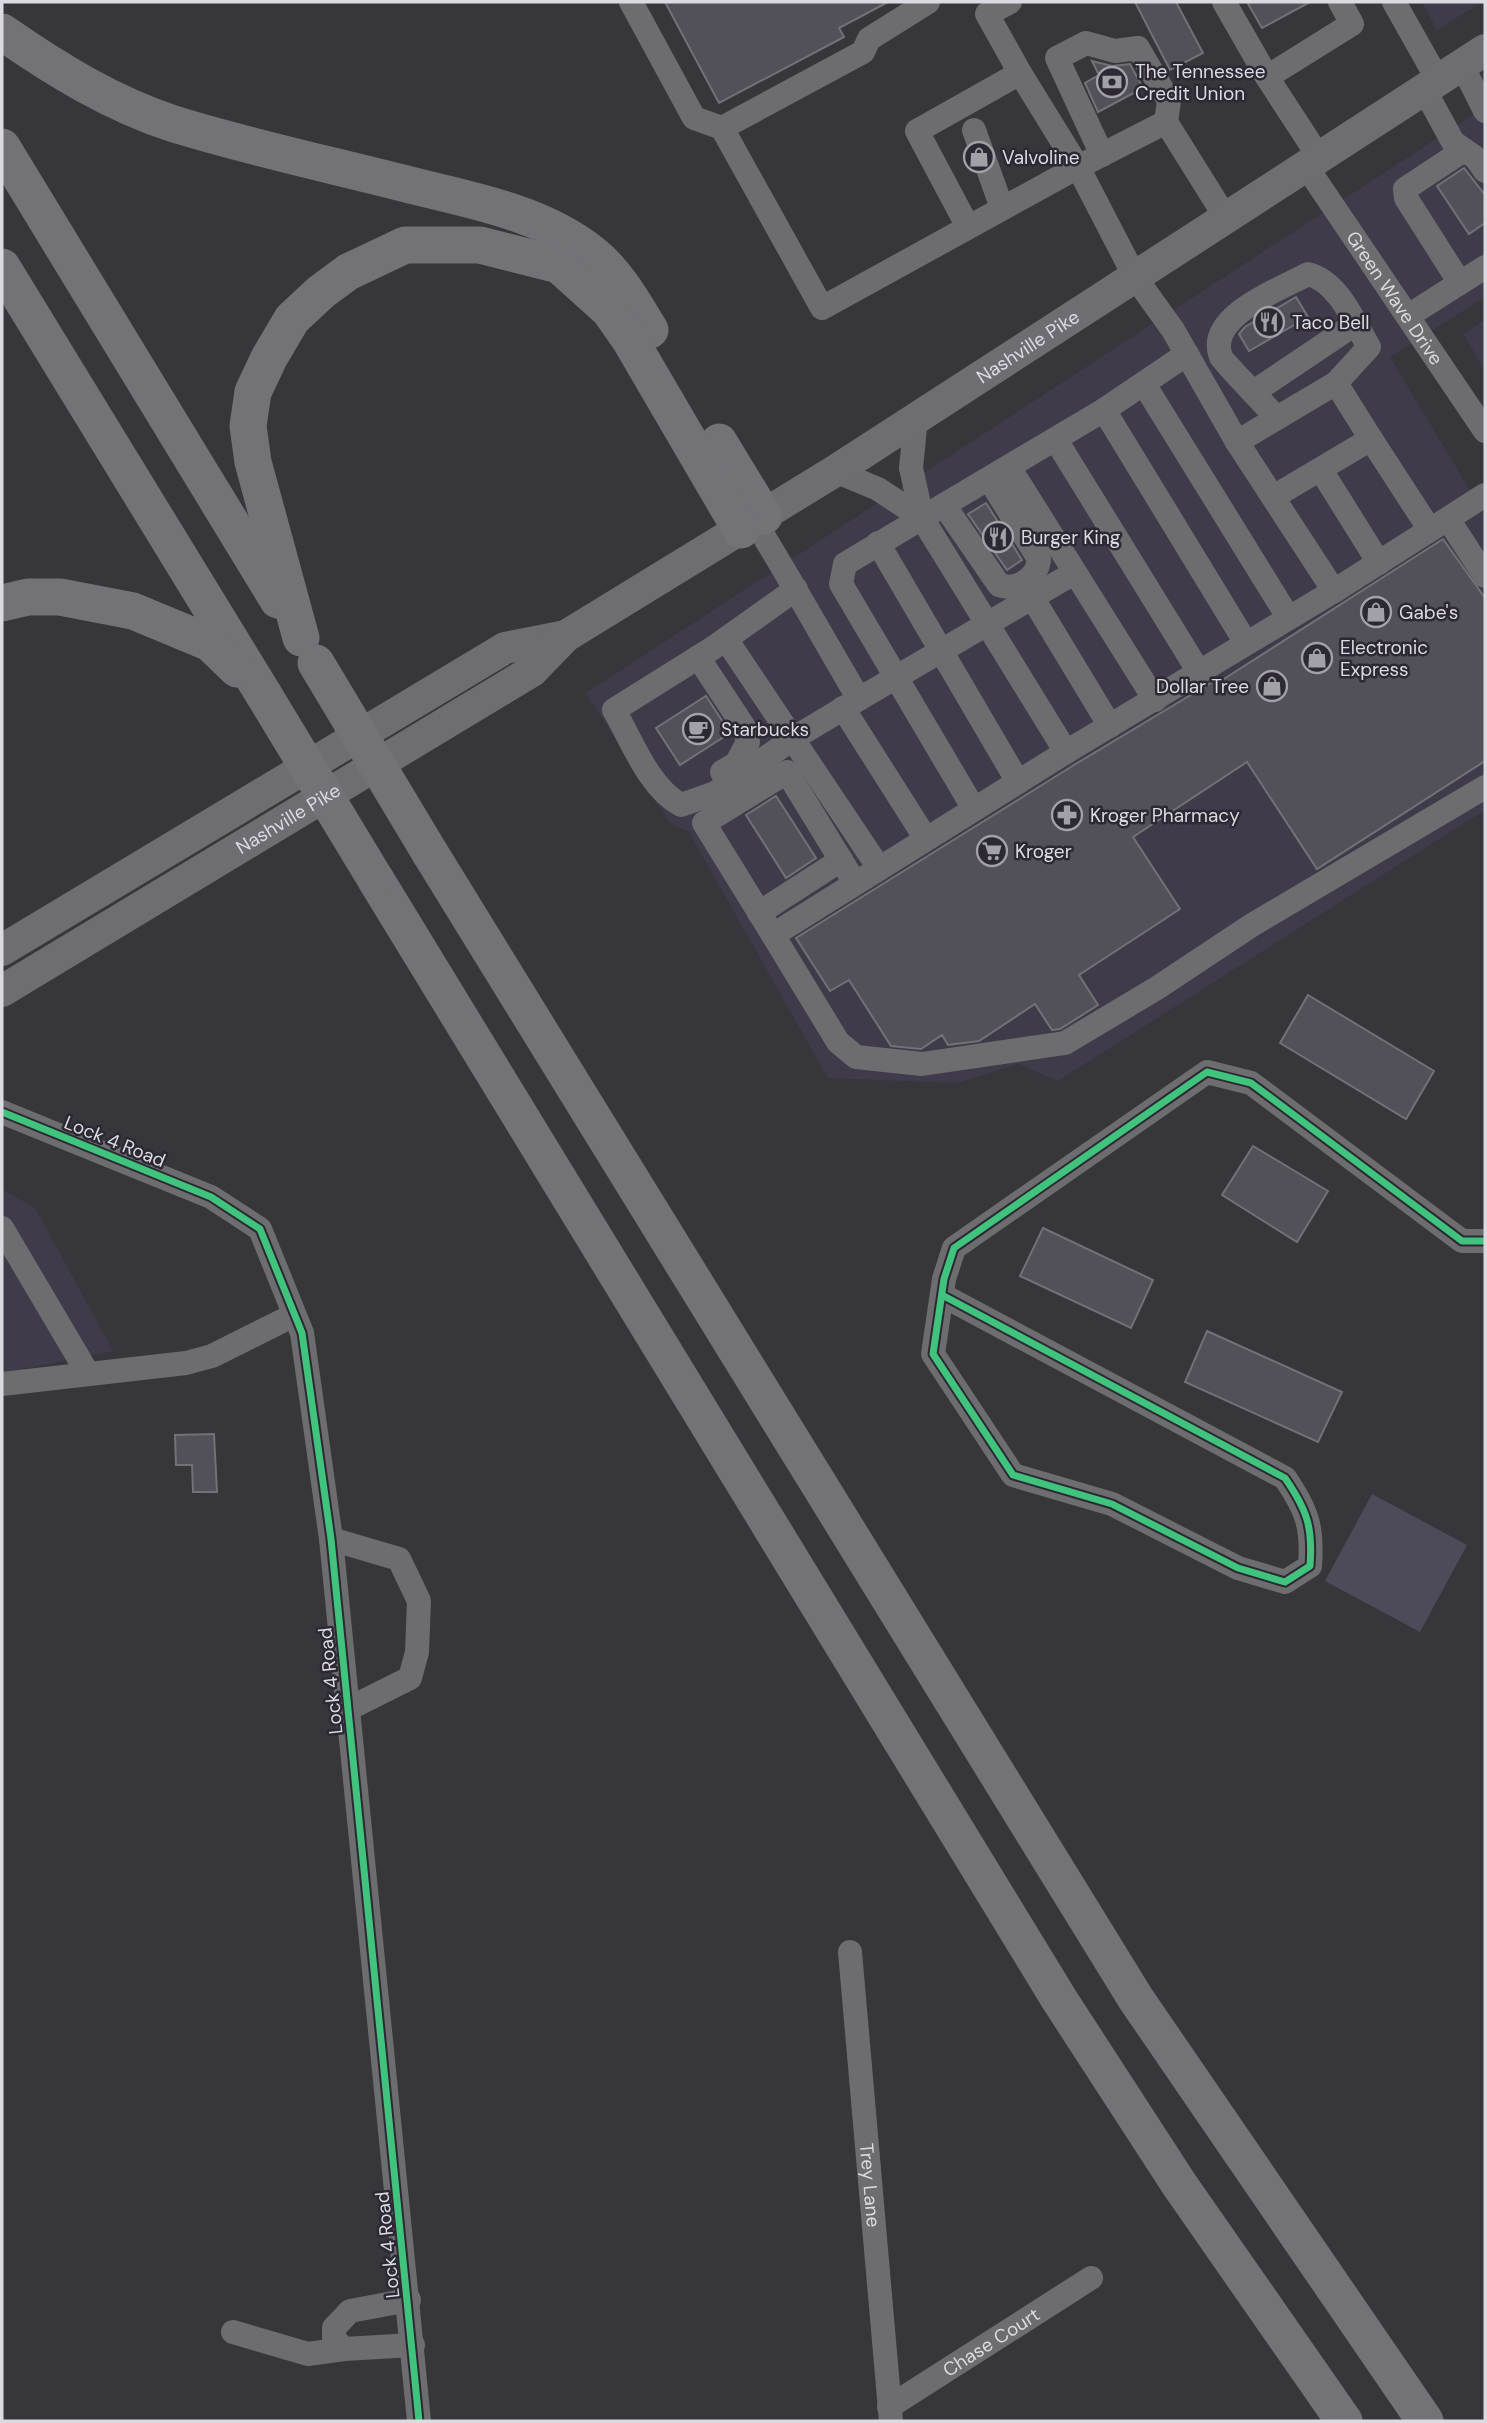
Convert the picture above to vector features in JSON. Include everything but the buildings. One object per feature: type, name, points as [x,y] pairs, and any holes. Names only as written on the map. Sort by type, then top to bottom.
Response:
[{"type":"highway","points":[[2,32],[51,66],[117,100],[171,123],[496,206],[557,231],[594,254],[631,298],[753,522]]},
{"type":"highway","points":[[2,147],[430,853],[1136,1999],[1425,2421]]},
{"type":"highway","points":[[309,650],[253,462],[248,426],[253,392],[292,319],[348,272],[405,245],[480,245],[559,265],[610,310],[753,522]]},
{"type":"highway","points":[[2,267],[1059,1999],[1179,2184],[1343,2421]]},
{"type":"highway","points":[[2,603],[28,597],[60,597],[133,611],[210,643],[264,695]]},
{"type":"main road","name":"Nashville Pike","points":[[3,992],[532,671],[566,636],[835,471],[1452,71]]},
{"type":"main road","name":"Nashville Pike","points":[[2,950],[505,648],[566,636]]},
{"type":"street","points":[[631,2],[694,118],[722,128],[822,308],[1002,208],[1166,122]]},
{"type":"street","points":[[722,128],[863,52],[869,39],[928,2]]},
{"type":"street","points":[[1010,2],[982,8],[1078,167],[1135,276],[1187,354],[1237,442],[1275,496],[1334,591]]},
{"type":"street","name":"Green Wave Drive","points":[[1224,2],[1313,161],[1408,316],[1485,431]]},
{"type":"street","points":[[1237,2],[1266,54],[1264,73]]},
{"type":"street","points":[[1264,73],[1352,24],[1340,2]]},
{"type":"street","points":[[1394,2],[1485,111]]},
{"type":"street","points":[[1102,155],[1057,58],[1086,43],[1115,51],[1138,48],[1168,101],[1166,122],[1226,218]]},
{"type":"street","points":[[1452,71],[1453,142],[1476,158],[1485,171]]},
{"type":"street","points":[[968,227],[917,131],[1020,74]]},
{"type":"street","points":[[974,130],[1002,208]]},
{"type":"street","points":[[1460,283],[1406,198],[1405,189],[1464,150]]},
{"type":"street","points":[[1408,316],[1485,267]]},
{"type":"street","points":[[1237,442],[1336,383],[1369,347],[1338,294],[1318,276],[1308,274],[1230,317],[1219,337],[1222,358],[1255,391],[1276,418]]},
{"type":"street","points":[[1255,391],[1355,324]]},
{"type":"street","points":[[974,809],[841,584],[845,564],[1056,440],[1187,354]]},
{"type":"street","points":[[1336,383],[1371,439],[1439,525],[1485,576]]},
{"type":"street","points":[[1144,384],[1288,617]]},
{"type":"street","points":[[1104,410],[1246,643]]},
{"type":"street","points":[[916,418],[911,468],[922,518],[1066,752]]},
{"type":"street","points":[[1275,496],[1371,439]]},
{"type":"street","points":[[1056,440],[1199,672]]},
{"type":"street","points":[[1321,470],[1379,563]]},
{"type":"street","points":[[835,471],[878,489],[922,518]]},
{"type":"street","points":[[944,505],[999,585],[1009,588],[1020,584],[1031,577],[1039,559],[999,473]]},
{"type":"street","points":[[999,473],[1074,573],[1154,700]]},
{"type":"street","points":[[773,935],[1066,752],[1334,591],[1485,495]]},
{"type":"street","points":[[753,522],[796,589],[851,703],[926,839]]},
{"type":"street","points":[[878,543],[1018,782]]},
{"type":"street","points":[[1074,573],[794,738],[720,801],[704,823],[838,1042],[856,1057],[922,1064],[1065,1044],[1157,988],[1252,925],[1485,787]]},
{"type":"street","points":[[796,589],[760,625],[726,639],[614,710],[644,763],[674,801],[681,805],[720,801],[787,772],[855,883]]},
{"type":"street","points":[[1032,597],[1110,726]]},
{"type":"street","points":[[726,639],[879,868]]},
{"type":"street","points":[[674,801],[736,764],[748,742],[744,727],[698,657]]},
{"type":"street","points":[[807,805],[829,792]]},
{"type":"street","points":[[759,913],[841,860]]},
{"type":"street","points":[[942,1295],[1285,1478],[1304,1506],[1312,1537],[1310,1566],[1285,1582],[1238,1568],[1112,1504],[1013,1475],[933,1354],[942,1295],[954,1248],[1207,1072],[1251,1083],[1462,1241],[1485,1241]]},
{"type":"street","name":"Lock 4 Road","points":[[2,1112],[211,1197],[260,1229],[302,1333],[331,1539],[419,2421]]},
{"type":"street","points":[[2,1228],[87,1373]]},
{"type":"street","points":[[2,1384],[186,1363],[212,1356],[294,1315]]},
{"type":"street","points":[[331,1539],[399,1559],[419,1601],[417,1652],[410,1678],[348,1709]]},
{"type":"street","name":"Trey Lane","points":[[850,1952],[890,2414]]},
{"type":"street","name":"Chase Court","points":[[890,2414],[1091,2278]]},
{"type":"street","points":[[345,2349],[334,2339],[334,2328],[350,2311],[409,2300]]},
{"type":"street","points":[[233,2332],[308,2354],[413,2345]]},
{"type":"shaded area","points":[[1422,2],[1482,2],[1437,30]]},
{"type":"shaded area","points":[[1485,107],[1485,297],[1390,357],[1485,515],[1485,810],[1058,1081],[1018,1064],[957,1083],[828,1078],[689,832],[670,823],[586,693]]},
{"type":"shaded area","points":[[1485,320],[1485,370],[1463,334]]},
{"type":"shaded area","points":[[2,1189],[35,1208],[113,1351],[2,1373]]},
{"type":"shaded area","points":[[1372,1494],[1467,1545],[1420,1632],[1325,1581]]},
{"type":"cycle path","points":[[942,1295],[1285,1478],[1307,1519],[1311,1552],[1310,1566],[1285,1582],[1238,1568],[1112,1504],[1013,1475],[933,1354],[944,1279],[954,1248],[1207,1072],[1251,1083],[1462,1241],[1485,1241]]},
{"type":"cycle path","points":[[2,1112],[211,1197],[260,1229],[302,1333],[331,1539],[419,2421]]},
{"type":"place","name":"The Tennessee Credit Union","points":[[1112,82]]},
{"type":"place","name":"Valvoline","points":[[979,157]]},
{"type":"place","name":"Taco Bell","points":[[1269,322]]},
{"type":"place","name":"Burger King","points":[[998,537]]},
{"type":"place","name":"Gabe's","points":[[1376,612]]},
{"type":"place","name":"Electronic Express","points":[[1317,658]]},
{"type":"place","name":"Dollar Tree","points":[[1272,686]]},
{"type":"place","name":"Starbucks","points":[[698,729]]},
{"type":"place","name":"Kroger Pharmacy","points":[[1067,815]]},
{"type":"place","name":"Kroger","points":[[992,851]]}]
